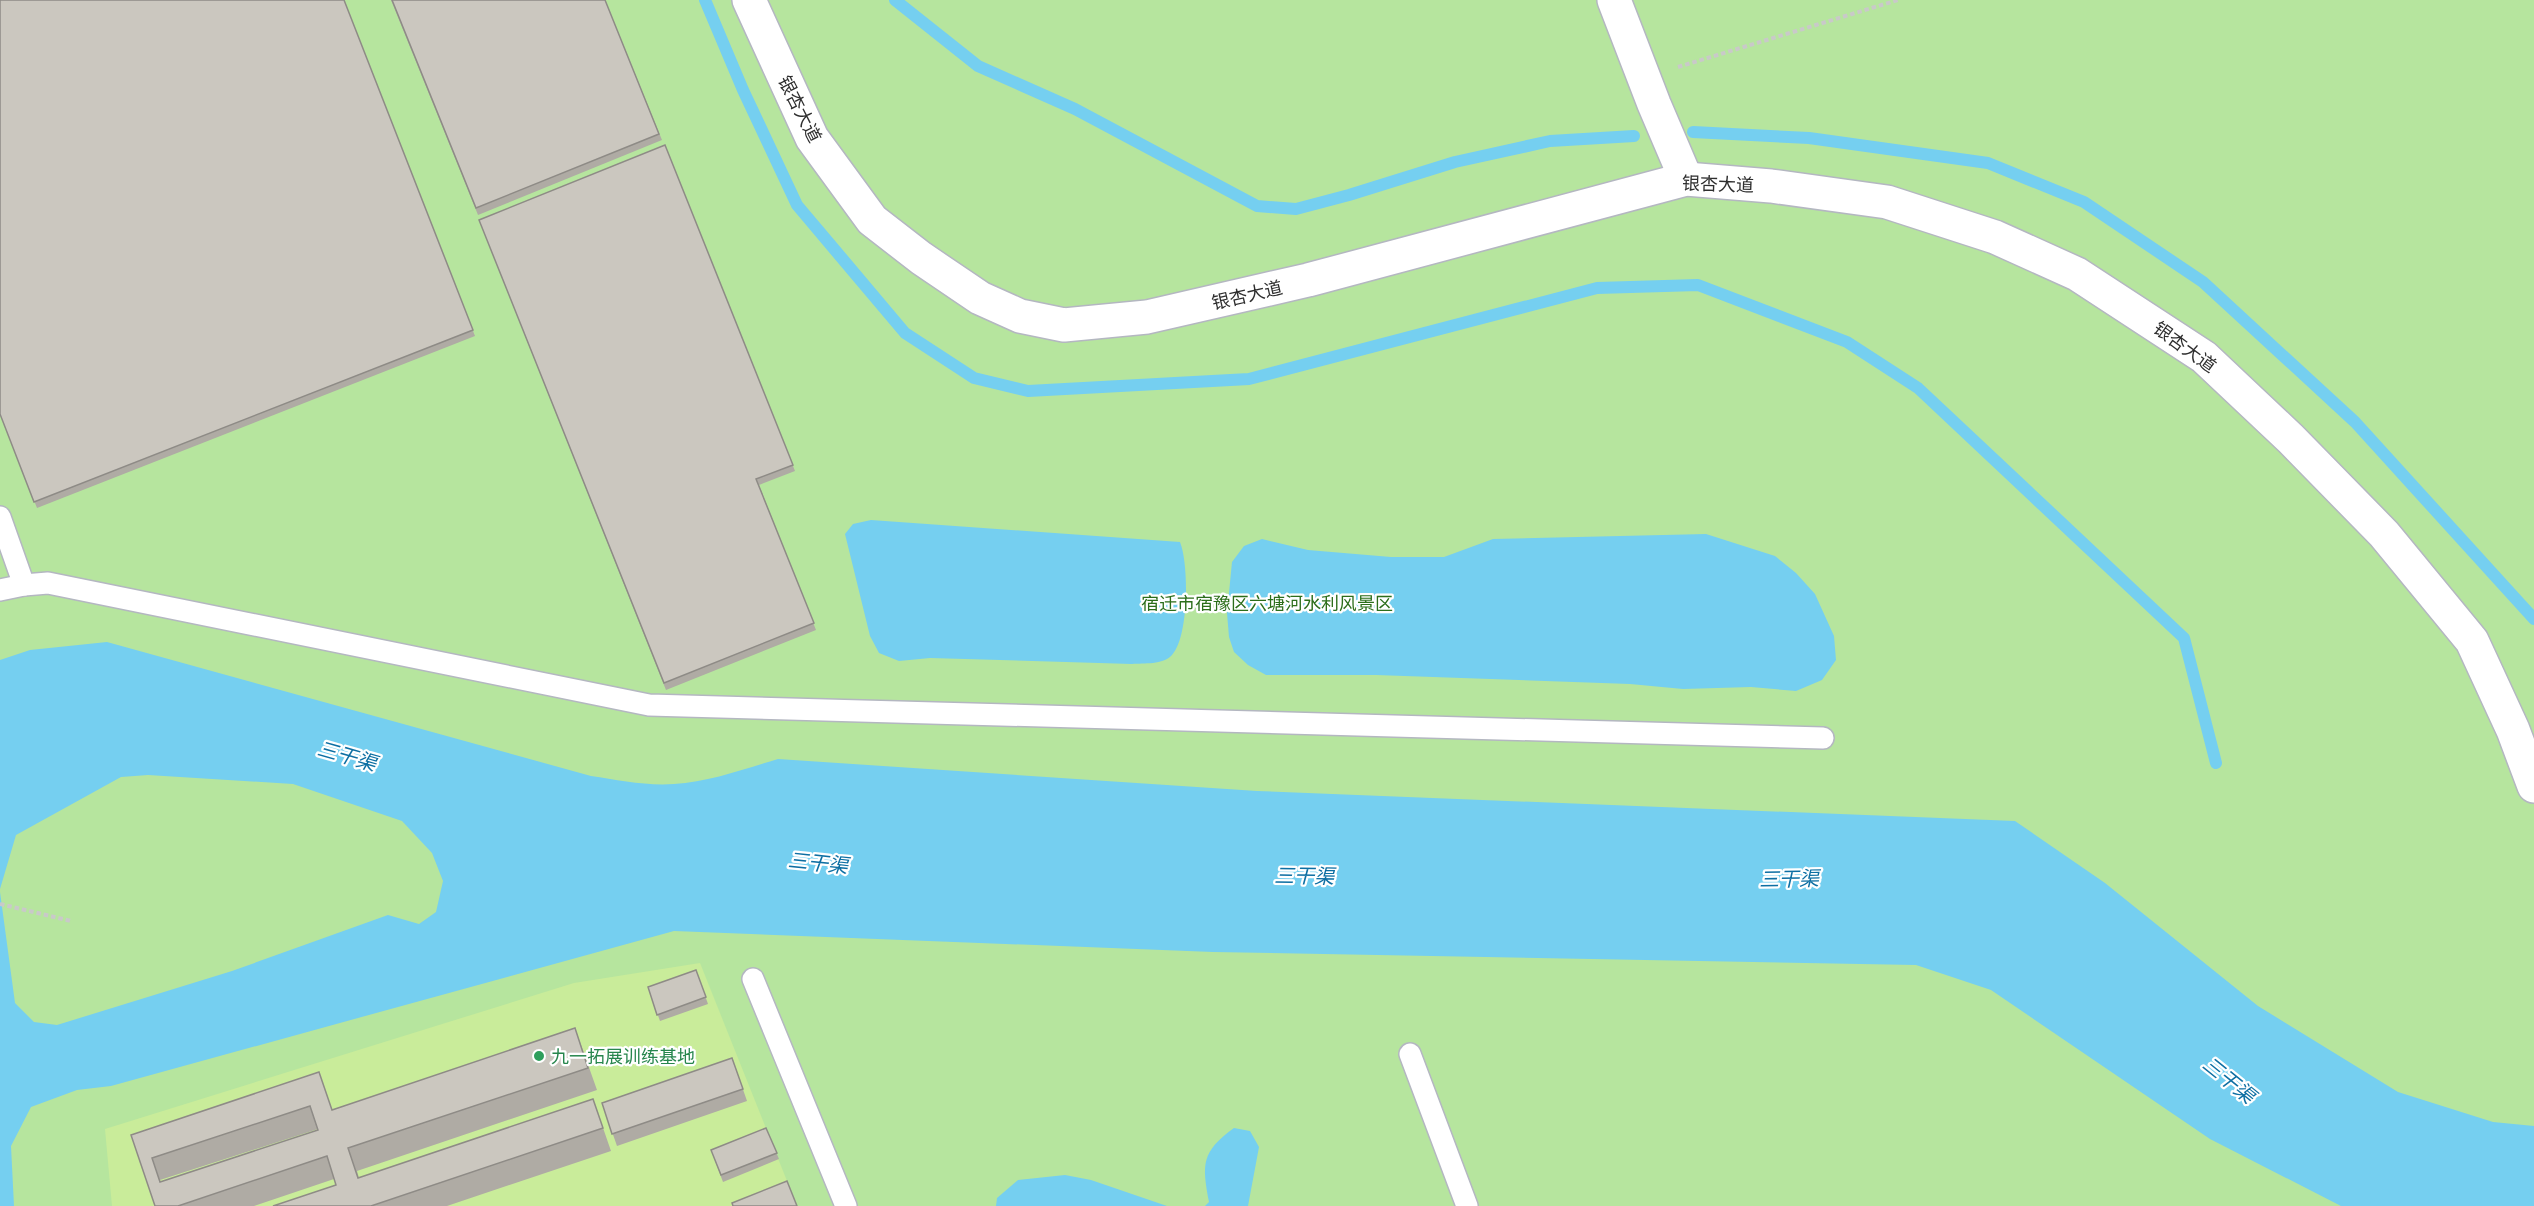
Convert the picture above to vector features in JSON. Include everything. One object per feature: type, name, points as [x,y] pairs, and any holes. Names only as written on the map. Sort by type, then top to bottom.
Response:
[{"type":"street","name":"银杏大道","points":[[749,0],[812,138],[872,220],[921,258],[980,298],[1020,316],[1064,325],[1147,317],[1223,300],[1308,280],[1686,179],[1771,186],[1887,202],[1995,237],[2077,274],[2204,357],[2291,439],[2384,534],[2472,641],[2513,730],[2534,786]]},
{"type":"street","points":[[1614,0],[1686,179]]},
{"type":"lane","points":[[0,518],[24,585]]},
{"type":"lane","points":[[0,590],[48,583],[649,705],[1823,738]]},
{"type":"lane","points":[[753,979],[846,1206]]},
{"type":"lane","points":[[1410,1054],[1467,1206]]},
{"type":"path","points":[[1644,77],[1898,0]]},
{"type":"path","points":[[0,904],[71,921]]},
{"type":"green space","name":"宿迁市宿豫区六塘河水利风景区","points":[[0,0],[2534,0],[2534,1206],[0,1206]]},
{"type":"green space","name":"九一拓展训练基地","points":[[700,963],[797,1206],[112,1206],[105,1129],[574,983]]},
{"type":"water","points":[[871,520],[1180,542],[1185,566],[1186,600],[1178,646],[1172,655],[1164,660],[1132,664],[930,658],[899,661],[879,653],[870,636],[845,534],[853,524]]},
{"type":"water","points":[[1706,534],[1775,556],[1796,573],[1815,594],[1834,636],[1836,660],[1822,680],[1796,691],[1751,687],[1683,689],[1630,684],[1376,675],[1266,675],[1248,665],[1234,652],[1229,637],[1227,613],[1232,562],[1244,546],[1262,539],[1308,550],[1391,557],[1444,557],[1493,539]]},
{"type":"water","name":"三干渠","points":[[107,642],[591,776],[643,783],[674,784],[700,781],[778,759],[1257,791],[2015,821],[2105,883],[2258,1006],[2398,1092],[2493,1122],[2534,1126],[2534,1206],[2341,1206],[2210,1139],[1991,990],[1916,965],[1213,952],[674,931],[111,1086],[77,1090],[31,1107],[11,1146],[14,1206],[0,1206],[0,892],[15,1003],[34,1022],[57,1025],[232,971],[388,915],[419,924],[436,912],[443,881],[432,853],[402,821],[293,784],[148,775],[121,777],[16,835],[0,889],[0,660],[30,650]]},
{"type":"water","points":[[1234,1128],[1250,1131],[1259,1147],[1248,1206],[1205,1206],[1209,1202],[1205,1178],[1206,1160],[1215,1144]]},
{"type":"water","points":[[1065,1175],[1091,1180],[1167,1206],[996,1206],[997,1198],[1018,1180]]},
{"type":"building","points":[[0,0],[344,0],[473,330],[34,502],[0,414]]},
{"type":"building","points":[[392,0],[605,0],[659,134],[476,208]]},
{"type":"building","points":[[665,145],[793,465],[756,479],[814,623],[664,683],[479,220]]},
{"type":"building","points":[[696,970],[706,997],[657,1015],[648,987]]},
{"type":"building","points":[[575,1028],[588,1068],[348,1148],[358,1178],[593,1099],[603,1128],[371,1206],[273,1206],[336,1185],[327,1156],[178,1206],[155,1206],[131,1135],[319,1072],[332,1110]],"holes":[[[310,1106],[318,1130],[160,1182],[152,1158]]]},
{"type":"building","points":[[732,1058],[743,1089],[612,1134],[602,1103]]},
{"type":"building","points":[[766,1128],[777,1153],[721,1175],[711,1150]]},
{"type":"building","points":[[787,1181],[797,1206],[733,1206],[732,1203]]},
{"type":"waterway","points":[[705,0],[743,90],[797,205],[905,333],[974,378],[1028,391],[1249,379],[1597,288],[1698,285],[1847,342],[1918,388],[2184,638],[2216,763]]},
{"type":"waterway","points":[[895,0],[978,66],[1075,109],[1257,206],[1296,209],[1455,162],[1550,141],[1634,136]]},
{"type":"waterway","points":[[1693,132],[1809,138],[1988,163],[2084,202],[2203,282],[2355,422],[2534,619]]},
{"type":"place","name":"九一拓展训练基地","points":[[539,1056]]}]
